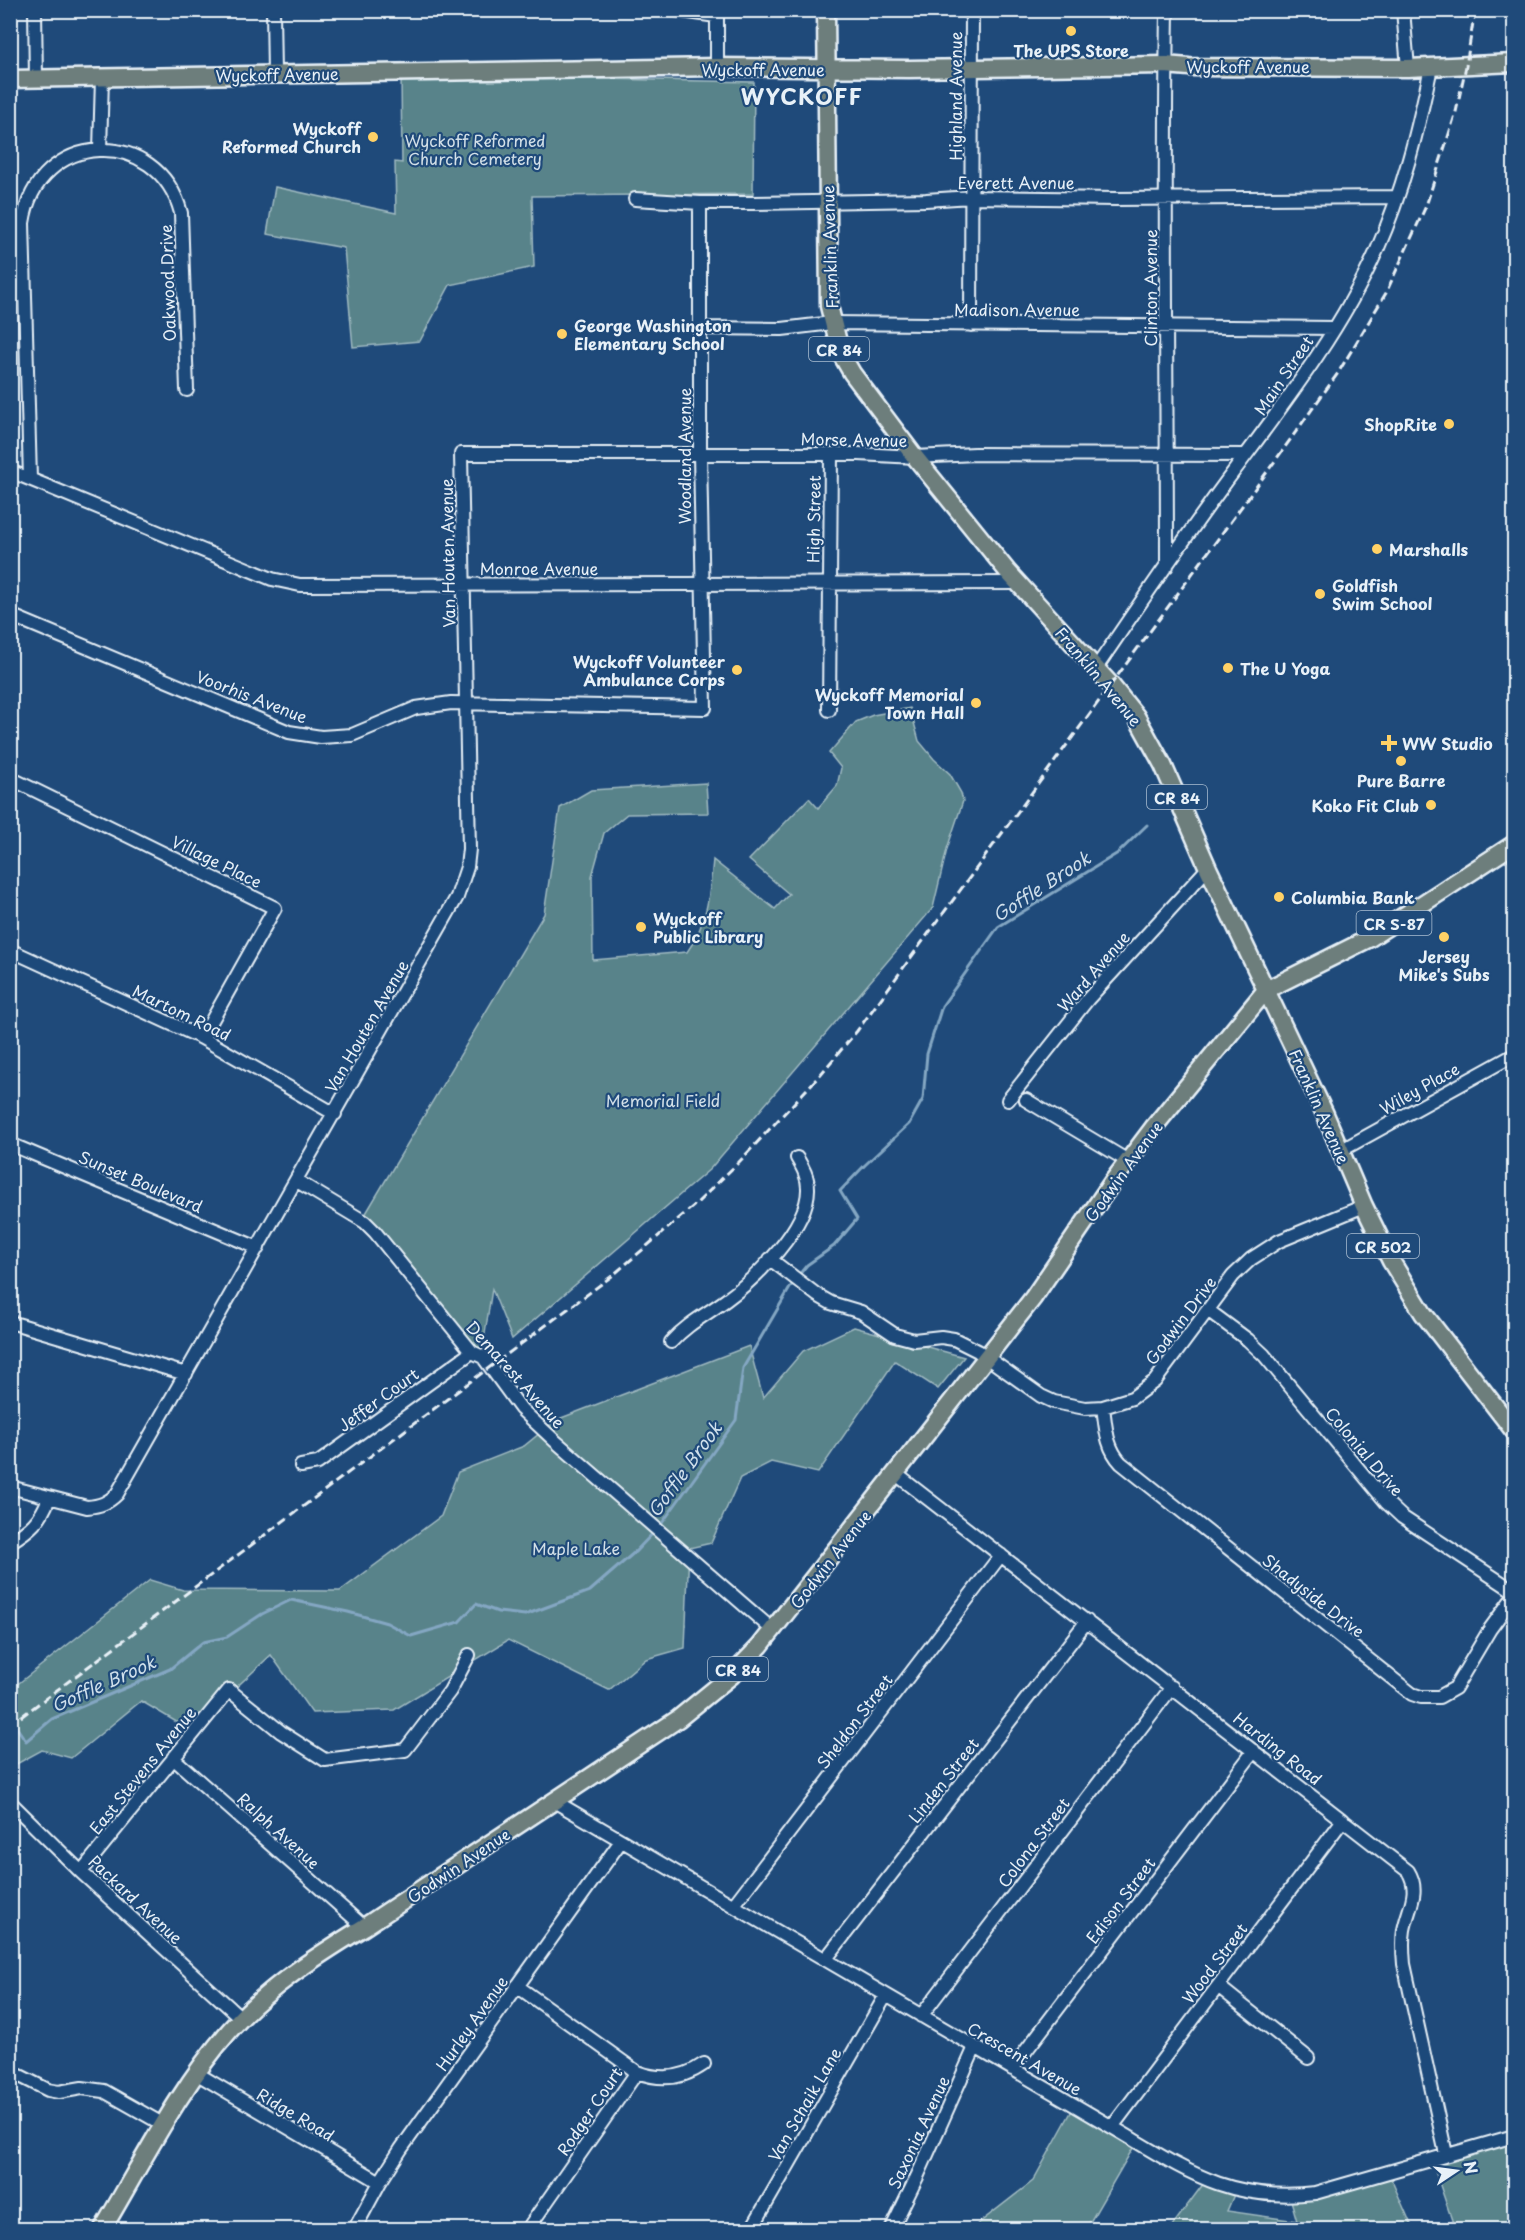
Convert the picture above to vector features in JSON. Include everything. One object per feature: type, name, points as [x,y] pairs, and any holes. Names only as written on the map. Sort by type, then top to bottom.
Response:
[{"type":"main road","name":"Franklin Avenue","points":[[826,10],[829,306],[837,346],[845,362],[915,457],[1018,583],[1126,703],[1145,730],[1325,1114],[1364,1206],[1391,1261],[1423,1313],[1515,1431]]},
{"type":"main road","name":"Wyckoff Avenue","points":[[10,79],[717,68],[1165,65],[1408,68],[1515,63]]},
{"type":"main road","name":"Godwin Avenue","points":[[102,2229],[196,2073],[241,2018],[288,1976],[694,1707],[732,1675],[774,1631],[1038,1292],[1128,1161],[1266,990],[1370,938],[1515,844]]},
{"type":"street","points":[[35,10],[36,79]]},
{"type":"street","points":[[273,10],[274,74]]},
{"type":"street","points":[[675,10],[716,13],[717,68]]},
{"type":"street","name":"Highland Avenue","points":[[971,325],[972,10]]},
{"type":"street","name":"Clinton Avenue","points":[[1167,10],[1165,65],[1167,566]]},
{"type":"street","points":[[1403,10],[1408,68]]},
{"type":"street","name":"Main Street","points":[[1096,668],[1305,375],[1359,284],[1397,197],[1415,139],[1431,67]]},
{"type":"street","points":[[30,479],[23,223],[25,210],[36,185],[54,166],[78,153],[100,150],[102,78]]},
{"type":"street","name":"Oakwood Drive","points":[[100,150],[124,153],[150,167],[168,185],[179,207],[187,390]]},
{"type":"street","name":"Everett Avenue","points":[[635,199],[700,203],[927,200],[971,197],[1397,197]]},
{"type":"street","name":"Woodland Avenue","points":[[700,203],[700,454],[705,708]]},
{"type":"street","name":"Madison Avenue","points":[[700,328],[782,329],[832,324],[1333,328]]},
{"type":"street","name":"Morse Avenue","points":[[461,454],[831,454],[915,457],[975,454],[1246,455]]},
{"type":"street","name":"Van Houten Avenue","points":[[10,1487],[87,1507],[97,1507],[109,1502],[117,1494],[453,906],[463,883],[469,849],[461,454]]},
{"type":"street","name":"High Street","points":[[829,710],[831,454]]},
{"type":"street","name":"Monroe Avenue","points":[[10,471],[286,583],[308,585],[1018,583]]},
{"type":"street","name":"Voorhis Avenue","points":[[10,615],[305,736],[352,735],[416,708],[442,704],[705,708]]},
{"type":"street","name":"Village Place","points":[[10,778],[275,908],[202,1038]]},
{"type":"street","name":"Ward Avenue","points":[[1008,1100],[1088,999],[1208,868]]},
{"type":"street","name":"Martom Road","points":[[10,951],[202,1038],[335,1114]]},
{"type":"street","name":"Wiley Place","points":[[1340,1151],[1515,1055]]},
{"type":"street","points":[[1026,1100],[1128,1161]]},
{"type":"street","name":"Sunset Boulevard","points":[[10,1144],[258,1248]]},
{"type":"street","points":[[671,1342],[690,1323],[740,1289],[792,1233],[807,1201],[808,1181],[797,1158]]},
{"type":"street","name":"Demarest Avenue","points":[[297,1181],[364,1222],[375,1232],[472,1352],[483,1357],[521,1409],[774,1631]]},
{"type":"street","name":"Godwin Drive","points":[[770,1259],[817,1295],[831,1303],[861,1312],[895,1335],[914,1340],[941,1337],[954,1339],[967,1344],[1041,1396],[1054,1402],[1085,1408],[1104,1407],[1132,1398],[1155,1381],[1233,1276],[1251,1259],[1279,1241],[1364,1206]]},
{"type":"street","name":"Colonial Drive","points":[[1209,1311],[1264,1355],[1386,1502],[1402,1517],[1417,1529],[1515,1591]]},
{"type":"street","points":[[10,1322],[186,1374]]},
{"type":"street","name":"Jeffer Court","points":[[301,1466],[318,1463],[472,1352]]},
{"type":"street","name":"Shadyside Drive","points":[[1104,1407],[1107,1441],[1121,1463],[1412,1694],[1421,1697],[1439,1697],[1455,1688],[1490,1629],[1515,1596]]},
{"type":"street","name":"Harding Road","points":[[896,1474],[1406,1868],[1413,1879],[1415,1895],[1404,1934],[1404,1964],[1446,2154]]},
{"type":"street","points":[[10,1542],[33,1527],[43,1514],[49,1498]]},
{"type":"street","name":"Sheldon Street","points":[[733,1906],[1001,1556]]},
{"type":"street","name":"Linden Street","points":[[825,1960],[1087,1621]]},
{"type":"street","name":"East Stevens Avenue","points":[[81,1872],[230,1690],[281,1732],[325,1760],[405,1750],[450,1691],[469,1655]]},
{"type":"street","name":"Colona Street","points":[[921,2016],[1172,1687]]},
{"type":"street","name":"Edison Street","points":[[1012,2069],[1254,1750]]},
{"type":"street","name":"Ralph Avenue","points":[[173,1758],[364,1927]]},
{"type":"street","name":"Crescent Avenue","points":[[554,1801],[975,2048],[1210,2182],[1233,2189],[1270,2195],[1295,2195],[1327,2190],[1515,2136]]},
{"type":"street","name":"Packard Avenue","points":[[10,1802],[81,1872],[241,2018]]},
{"type":"street","name":"Wood Street","points":[[1112,2127],[1343,1820]]},
{"type":"street","name":"Hurley Avenue","points":[[354,2229],[380,2182],[621,1841]]},
{"type":"street","name":"Rodger Court","points":[[517,1986],[636,2072],[527,2229]]},
{"type":"street","points":[[1218,1986],[1308,2058]]},
{"type":"street","name":"Van Schaik Lane","points":[[750,2229],[886,1995]]},
{"type":"street","name":"Saxonia Avenue","points":[[891,2229],[975,2048]]},
{"type":"street","points":[[636,2072],[649,2076],[674,2077],[686,2074],[704,2064]]},
{"type":"street","points":[[10,2071],[48,2090],[59,2092],[82,2088],[104,2091],[164,2125]]},
{"type":"street","name":"Ridge Road","points":[[196,2073],[380,2182]]},
{"type":"green space","name":"Wyckoff Reformed Church Cemetery","points":[[401,75],[754,82],[753,194],[532,196],[534,267],[450,285],[420,341],[353,347],[344,248],[267,234],[275,187],[396,213],[395,162],[402,163]]},
{"type":"green space","name":"Memorial Field","points":[[910,708],[919,741],[950,774],[963,801],[947,849],[933,908],[710,1169],[512,1339],[492,1289],[481,1359],[362,1220],[544,914],[560,808],[591,790],[706,783],[708,813],[627,814],[604,833],[592,876],[593,960],[687,952],[694,942],[703,919],[709,896],[713,860],[775,909],[789,894],[749,860],[809,798],[818,808],[837,786],[841,768],[829,753],[856,722],[873,715]]},
{"type":"green space","name":"Maple Lake","points":[[854,1327],[964,1357],[938,1389],[895,1361],[818,1473],[771,1462],[740,1478],[711,1543],[689,1548],[685,1648],[646,1659],[609,1690],[508,1640],[394,1710],[312,1713],[271,1655],[190,1730],[141,1701],[71,1758],[42,1750],[11,1767],[10,1690],[150,1580],[183,1590],[340,1591],[441,1516],[458,1472],[524,1446],[556,1420],[749,1346],[763,1398],[803,1351]]},
{"type":"green space","points":[[1075,2105],[1136,2143],[1086,2229],[970,2230],[1033,2181]]},
{"type":"green space","points":[[1514,2134],[1514,2229],[1455,2229],[1430,2156]]},
{"type":"green space","points":[[1388,2172],[1413,2229],[1169,2230],[1207,2179],[1236,2190],[1227,2211],[1297,2221],[1290,2197]]},
{"type":"waterway","name":"Goffle Brook","points":[[798,1276],[807,1265],[834,1246],[857,1219],[840,1191],[909,1124],[923,1099],[927,1054],[942,1006],[998,927],[1118,853],[1147,825]]},
{"type":"waterway","name":"Goffle Brook","points":[[660,1526],[736,1420],[743,1368],[794,1281]]},
{"type":"waterway","name":"Goffle Brook","points":[[10,1718],[26,1741],[52,1719],[170,1669],[203,1642],[227,1637],[262,1614],[291,1600],[387,1623],[411,1636],[459,1622],[476,1604],[498,1612],[525,1615],[590,1591],[636,1551],[655,1531]]},
{"type":"railway","points":[[10,1725],[612,1276],[697,1203],[739,1162],[820,1075],[857,1031],[1338,373],[1386,293],[1426,206],[1456,112],[1475,10]]},
{"type":"place","name":"The UPS Store","points":[[1071,31]]},
{"type":"place","name":"Wyckoff Reformed Church","points":[[373,137]]},
{"type":"place","name":"George Washington Elementary School","points":[[562,334]]},
{"type":"place","name":"ShopRite","points":[[1449,424]]},
{"type":"place","name":"Marshalls","points":[[1377,549]]},
{"type":"place","name":"Goldfish Swim School","points":[[1320,594]]},
{"type":"place","name":"The U Yoga","points":[[1228,668]]},
{"type":"place","name":"Wyckoff Volunteer Ambulance Corps","points":[[737,670]]},
{"type":"place","name":"Wyckoff Memorial Town Hall","points":[[976,703]]},
{"type":"place","name":"WW Studio","points":[[1389,743]]},
{"type":"place","name":"Pure Barre","points":[[1401,761]]},
{"type":"place","name":"Koko Fit Club","points":[[1431,805]]},
{"type":"place","name":"Columbia Bank","points":[[1279,897]]},
{"type":"place","name":"Wyckoff Public Library","points":[[641,927]]},
{"type":"place","name":"Jersey Mike's Subs","points":[[1444,937]]},
{"type":"district","name":"WYCKOFF","points":[[802,95]]}]
